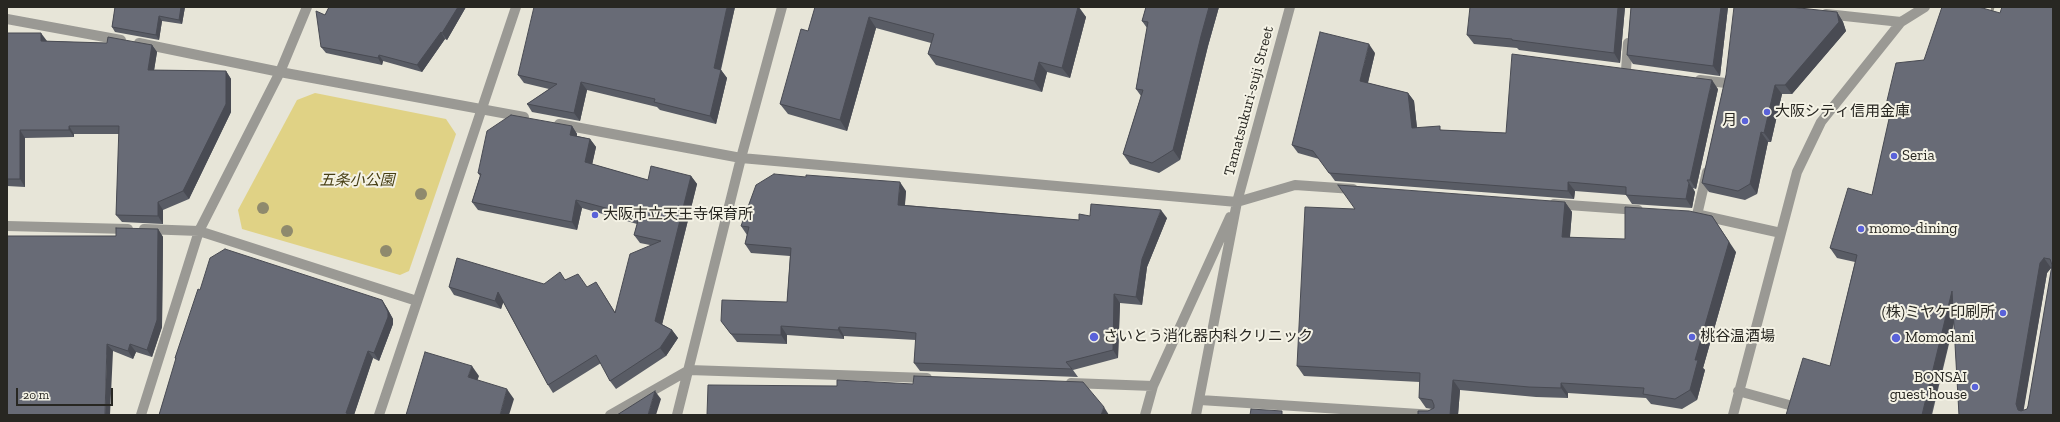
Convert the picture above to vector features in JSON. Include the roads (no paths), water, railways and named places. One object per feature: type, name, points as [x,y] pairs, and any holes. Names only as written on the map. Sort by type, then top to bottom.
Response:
[{"type":"street","points":[[141,415],[199,231],[280,72],[307,7]]},
{"type":"street","points":[[379,415],[516,7]]},
{"type":"street","points":[[677,415],[741,158],[782,7]]},
{"type":"street","name":"Tamatsukuri-suji Street","points":[[1196,415],[1236,202],[1290,7]]},
{"type":"street","points":[[1733,415],[1738,391],[1797,172],[1821,122],[1901,22],[1926,7]]},
{"type":"street","points":[[1818,13],[1901,22]]},
{"type":"street","points":[[7,19],[181,50],[280,72],[535,120]]},
{"type":"street","points":[[1626,70],[1630,31]]},
{"type":"street","points":[[1688,78],[1726,79],[1724,95]]},
{"type":"street","points":[[550,122],[741,158],[1236,202],[1295,185],[1366,190]]},
{"type":"street","points":[[1709,162],[1693,214],[1780,233]]},
{"type":"street","name":"Tamatsukuri-suji Street","points":[[1145,415],[1153,386],[1236,202]]},
{"type":"street","points":[[1547,204],[1650,211]]},
{"type":"street","points":[[7,226],[199,231],[418,301]]},
{"type":"street","points":[[610,415],[689,370],[934,379]]},
{"type":"street","points":[[1060,383],[1153,386]]},
{"type":"street","points":[[1738,391],[1789,405]]},
{"type":"street","points":[[1200,400],[1434,415]]},
{"type":"railway","points":[[1989,22],[1993,7]]},
{"type":"place","name":"大阪シティ信用金庫","points":[[1767,112]]},
{"type":"place","name":"月","points":[[1745,121]]},
{"type":"place","name":"Seria","points":[[1894,156]]},
{"type":"place","name":"大阪市立天王寺保育所","points":[[595,215]]},
{"type":"place","name":"momo-dining","points":[[1861,229]]},
{"type":"place","name":"(株)ミヤケ印刷所","points":[[2003,313]]},
{"type":"place","name":"さいとう消化器内科クリニック","points":[[1094,337]]},
{"type":"place","name":"桃谷温酒場","points":[[1692,337]]},
{"type":"place","name":"Momodani","points":[[1896,338]]},
{"type":"place","name":"BONSAI guest house","points":[[1975,387]]},
{"type":"park label","name":"五条小公園","points":[[357,181]]}]
